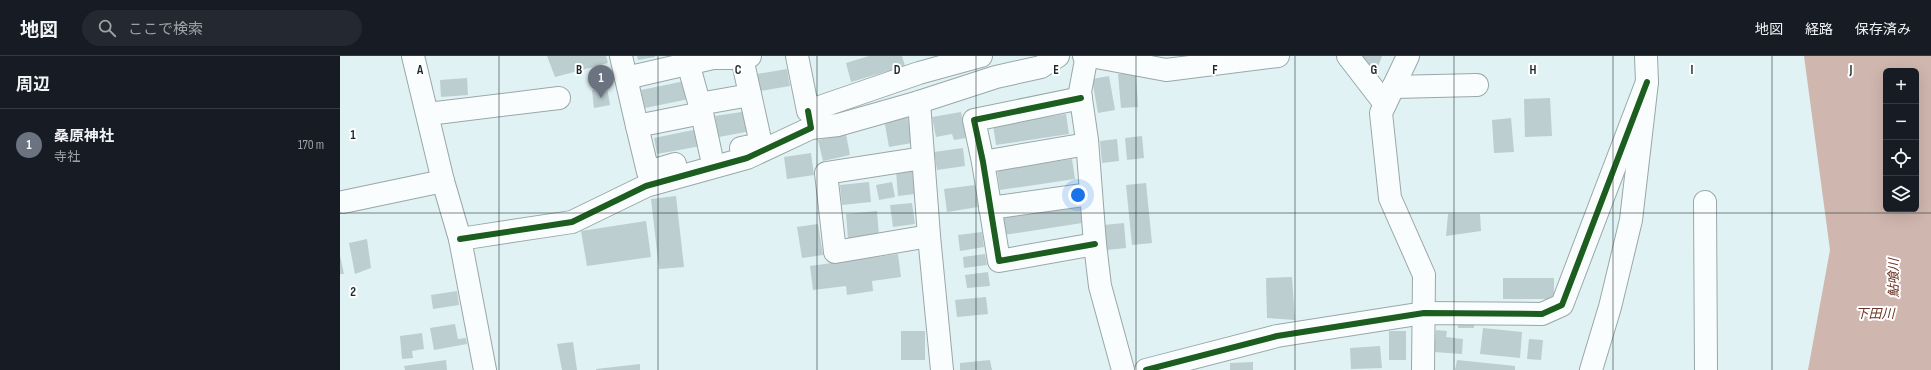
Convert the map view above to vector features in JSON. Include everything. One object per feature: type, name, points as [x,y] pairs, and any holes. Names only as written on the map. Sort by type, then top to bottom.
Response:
[{"type":"street","points":[[414,56],[443,181],[460,239],[485,370]]},
{"type":"street","points":[[621,56],[626,78],[637,126],[648,172],[711,155],[761,144],[741,57],[687,60],[626,78]]},
{"type":"street","points":[[797,56],[809,120]]},
{"type":"street","points":[[460,239],[572,222],[646,186],[747,158],[809,120],[917,64],[981,56]]},
{"type":"street","points":[[809,120],[838,125],[919,102],[996,77],[1041,67],[1058,56]]},
{"type":"street","points":[[1084,56],[1086,60],[1080,92],[1087,144],[1090,194],[1100,286],[1124,370]]},
{"type":"street","points":[[1091,56],[1166,70],[1278,56]]},
{"type":"street","points":[[1348,56],[1389,96]]},
{"type":"street","points":[[1408,56],[1381,113],[1390,198],[1424,275],[1423,370]]},
{"type":"street","points":[[1591,370],[1610,307],[1631,220],[1648,82],[1646,56]]},
{"type":"street","points":[[687,60],[711,155]]},
{"type":"street","points":[[1146,370],[1277,336],[1424,313],[1542,314],[1562,305],[1648,82]]},
{"type":"street","points":[[1389,96],[1478,85]]},
{"type":"street","points":[[637,126],[700,108],[750,96]]},
{"type":"street","points":[[428,114],[559,98]]},
{"type":"street","points":[[1081,98],[974,120],[983,162],[999,261],[1095,244]]},
{"type":"street","points":[[919,102],[929,236],[942,370]]},
{"type":"street","points":[[983,162],[1087,144]]},
{"type":"street","points":[[923,158],[826,173],[835,252],[929,236]]},
{"type":"street","points":[[343,202],[443,181]]},
{"type":"street","points":[[990,208],[1090,194]]},
{"type":"street","points":[[1705,202],[1706,370]]},
{"type":"water","name":"下田川","points":[[1804,56],[1931,56],[1931,370],[1808,370],[1830,250]]},
{"type":"building","points":[[547,56],[606,56],[608,63],[555,77]]},
{"type":"building","points":[[637,56],[655,56],[655,57],[638,60]]},
{"type":"building","points":[[869,56],[902,56],[905,66],[851,82],[846,63]]},
{"type":"building","points":[[1357,56],[1382,56],[1374,78]]},
{"type":"building","points":[[787,69],[790,86],[760,91],[757,74]]},
{"type":"building","points":[[1136,73],[1138,107],[1121,108],[1118,74]]},
{"type":"building","points":[[1109,76],[1115,110],[1098,113],[1092,79]]},
{"type":"building","points":[[467,78],[468,95],[441,97],[440,80]]},
{"type":"building","points":[[685,81],[689,99],[645,108],[641,90]]},
{"type":"building","points":[[607,87],[610,105],[594,108],[592,90]]},
{"type":"building","points":[[1550,98],[1552,136],[1525,137],[1524,99]]},
{"type":"building","points":[[748,111],[751,131],[719,137],[715,116]]},
{"type":"building","points":[[961,112],[966,138],[954,140],[952,134],[936,137],[932,117]]},
{"type":"building","points":[[1066,114],[1069,134],[996,145],[993,125]]},
{"type":"building","points":[[907,115],[912,143],[889,147],[884,119]]},
{"type":"building","points":[[1511,118],[1514,152],[1494,153],[1492,120]]},
{"type":"building","points":[[698,129],[701,146],[657,154],[654,138]]},
{"type":"building","points":[[846,134],[850,155],[823,161],[818,140]]},
{"type":"building","points":[[1142,136],[1144,158],[1127,160],[1125,138]]},
{"type":"building","points":[[1117,139],[1119,161],[1102,163],[1100,141]]},
{"type":"building","points":[[963,148],[965,166],[937,170],[934,152]]},
{"type":"building","points":[[811,153],[814,175],[787,179],[784,157]]},
{"type":"building","points":[[1072,159],[1075,179],[1000,190],[997,170]]},
{"type":"building","points":[[912,169],[915,194],[898,196],[896,171]]},
{"type":"building","points":[[869,182],[871,202],[842,205],[840,185]]},
{"type":"building","points":[[892,182],[895,197],[879,200],[876,185]]},
{"type":"building","points":[[1146,183],[1152,243],[1132,245],[1126,185]]},
{"type":"building","points":[[975,185],[978,207],[947,212],[944,189]]},
{"type":"building","points":[[676,196],[684,267],[659,269],[651,199]]},
{"type":"building","points":[[912,203],[915,224],[893,227],[890,205]]},
{"type":"building","points":[[1080,205],[1082,223],[1004,235],[1002,216]]},
{"type":"building","points":[[877,211],[879,236],[848,239],[846,214]]},
{"type":"building","points":[[1448,214],[1480,214],[1481,231],[1446,236]]},
{"type":"building","points":[[646,221],[651,257],[587,266],[581,231]]},
{"type":"building","points":[[1124,223],[1126,248],[1107,250],[1104,225]]},
{"type":"building","points":[[818,224],[823,255],[802,258],[797,227]]},
{"type":"building","points":[[982,232],[984,247],[960,251],[958,235]]},
{"type":"building","points":[[367,239],[371,268],[355,274],[349,243]]},
{"type":"building","points":[[898,254],[901,277],[872,281],[873,291],[847,295],[846,286],[813,290],[810,266]]},
{"type":"building","points":[[985,254],[987,265],[964,268],[963,257]]},
{"type":"building","points":[[340,255],[344,274],[340,274]]},
{"type":"building","points":[[988,272],[990,286],[967,288],[965,275]]},
{"type":"building","points":[[1292,277],[1295,320],[1267,318],[1266,278]]},
{"type":"building","points":[[1503,278],[1554,278],[1554,299],[1503,299]]},
{"type":"building","points":[[457,291],[459,305],[433,309],[431,295]]},
{"type":"building","points":[[986,297],[988,314],[957,317],[955,300]]},
{"type":"building","points":[[1458,317],[1474,317],[1474,328],[1458,328]]},
{"type":"building","points":[[455,324],[458,339],[466,338],[467,344],[434,350],[430,328]]},
{"type":"building","points":[[1483,328],[1522,332],[1520,358],[1480,354]]},
{"type":"building","points":[[1436,330],[1447,331],[1446,337],[1463,339],[1462,354],[1434,352]]},
{"type":"building","points":[[901,331],[925,331],[925,360],[901,360]]},
{"type":"building","points":[[1389,331],[1406,331],[1406,360],[1389,360]]},
{"type":"building","points":[[422,333],[424,349],[412,351],[413,358],[402,359],[400,336]]},
{"type":"building","points":[[1529,339],[1543,340],[1541,360],[1527,359]]},
{"type":"building","points":[[573,342],[577,370],[562,370],[557,344]]},
{"type":"building","points":[[1380,346],[1382,368],[1351,369],[1350,348]]},
{"type":"building","points":[[446,360],[447,370],[405,370],[404,366]]},
{"type":"building","points":[[990,360],[992,370],[960,370],[960,363]]},
{"type":"building","points":[[1457,360],[1515,366],[1515,370],[1455,370]]},
{"type":"building","points":[[1253,362],[1253,370],[1230,370],[1230,363]]},
{"type":"building","points":[[640,364],[640,370],[596,370],[596,369]]},
{"type":"cycle path","points":[[1146,370],[1277,336],[1424,313],[1542,314],[1562,305],[1647,82]]},
{"type":"cycle path","points":[[1081,98],[974,120],[983,162],[999,261],[1095,244]]},
{"type":"cycle path","points":[[460,239],[572,222],[646,186],[747,158],[811,128],[808,111]]},
{"type":"place","name":"桑原神社","points":[[601,98]]},
{"type":"water label","name":"鮎喰川","points":[[1894,278]]}]
